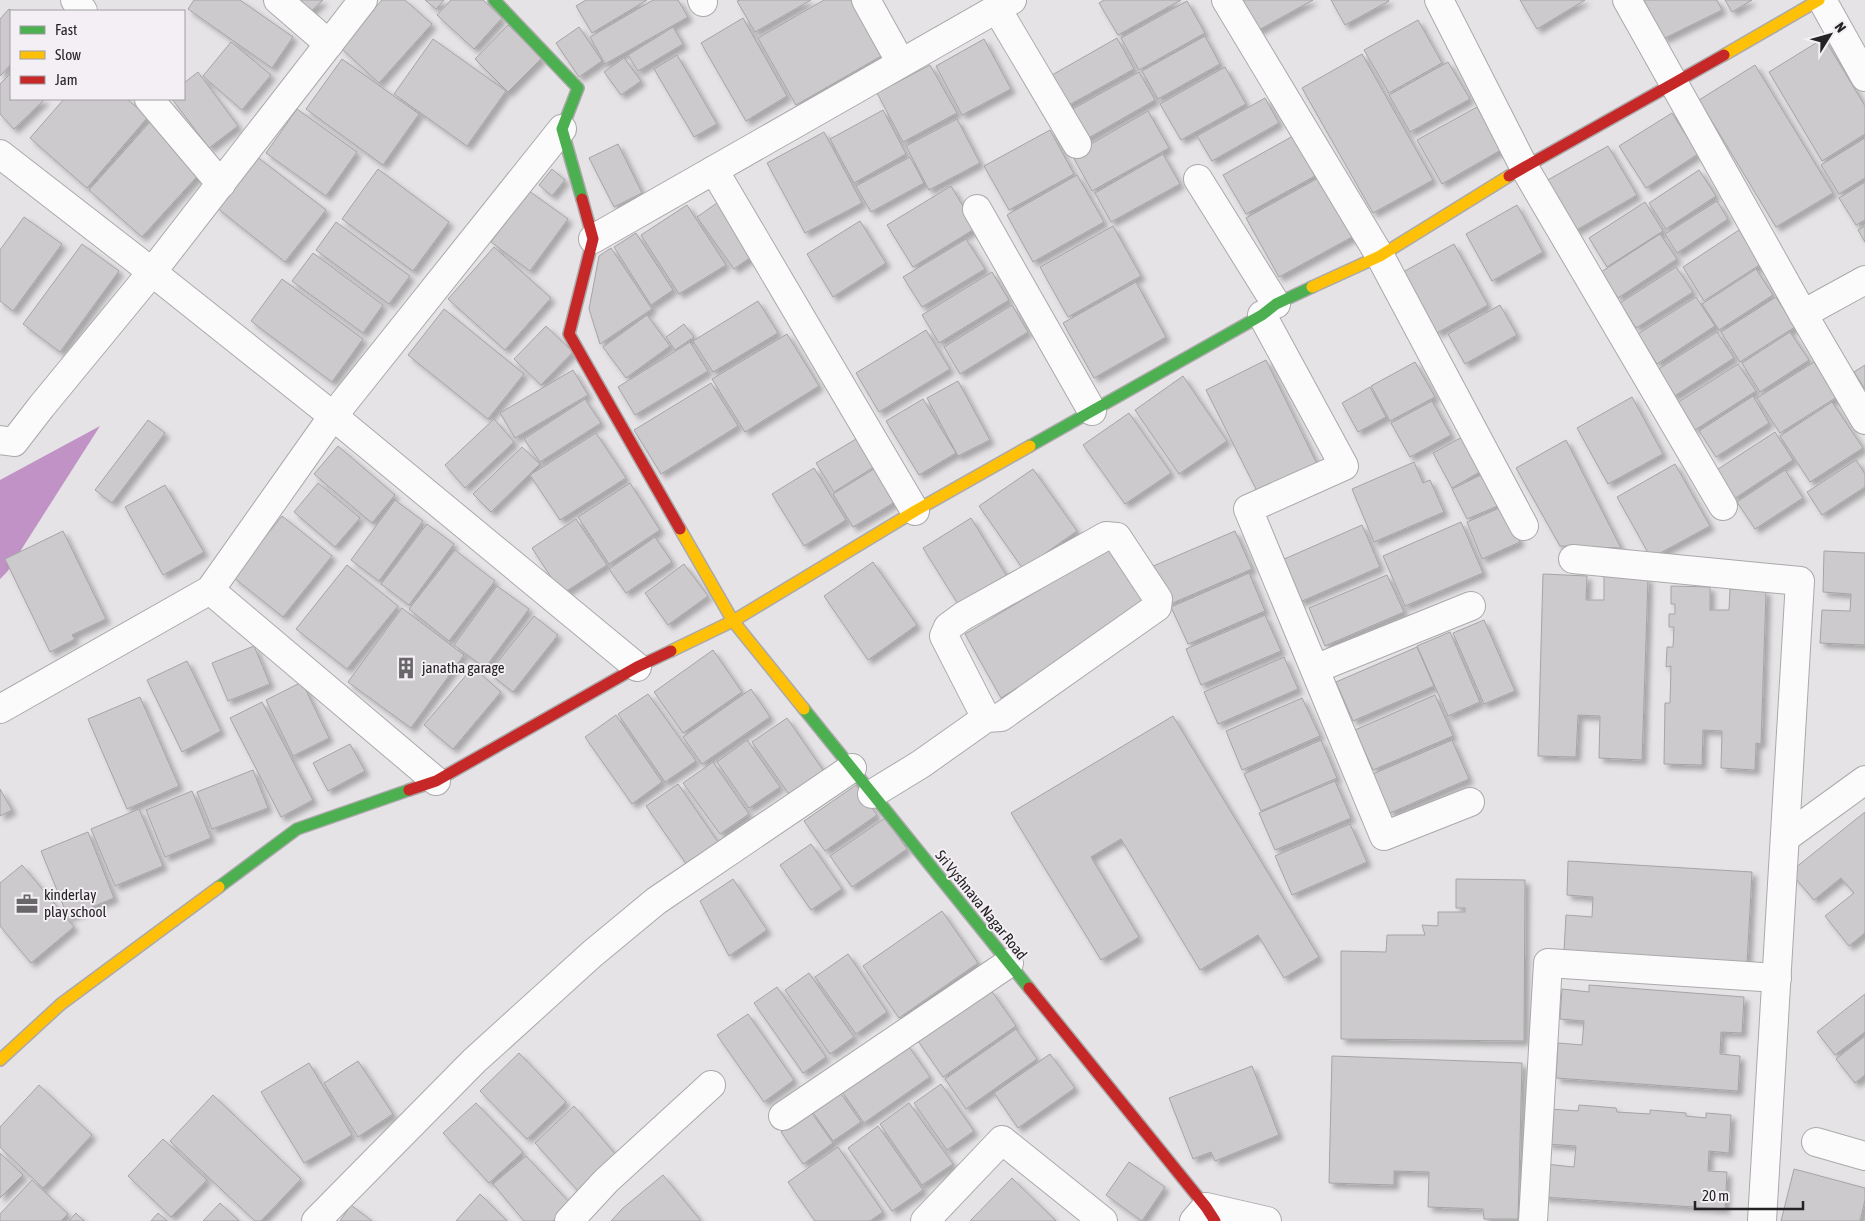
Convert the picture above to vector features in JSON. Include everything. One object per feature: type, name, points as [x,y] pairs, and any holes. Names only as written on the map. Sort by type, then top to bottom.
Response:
[{"type":"street","points":[[278,0],[329,44]]},
{"type":"street","points":[[0,440],[14,442],[152,272],[363,0]]},
{"type":"street","points":[[0,709],[210,590],[333,416],[562,129],[578,88],[494,0]]},
{"type":"street","points":[[866,0],[901,63]]},
{"type":"street","points":[[1226,0],[1380,256],[1524,526]]},
{"type":"street","points":[[1439,0],[1524,167],[1723,506]]},
{"type":"street","points":[[1627,0],[1803,314],[1865,420]]},
{"type":"street","points":[[0,1060],[61,1004],[297,829],[436,781],[637,667],[733,621],[915,511],[1269,310],[1380,256],[1524,167],[1675,84],[1820,0],[1865,77]]},
{"type":"street","points":[[562,129],[593,239],[1004,4],[1077,144]]},
{"type":"street","points":[[150,100],[220,184]]},
{"type":"street","points":[[0,154],[333,416],[637,667]]},
{"type":"street","points":[[714,170],[915,511]]},
{"type":"street","points":[[1198,178],[1269,310],[1344,466],[1248,509],[1384,836],[1470,802]]},
{"type":"street","points":[[977,209],[1092,411]]},
{"type":"street","name":"Sri Vyshnava Nagar Road","points":[[593,239],[568,334],[733,621],[1008,963],[1205,1216]]},
{"type":"street","points":[[1803,314],[1865,280]]},
{"type":"street","points":[[872,794],[921,764],[986,718],[1001,717],[1157,607],[1158,599],[1117,538],[1106,536],[963,616],[948,627],[944,636],[986,718]]},
{"type":"street","points":[[1573,559],[1800,581],[1762,1221]]},
{"type":"street","points":[[210,590],[436,781]]},
{"type":"street","points":[[1315,669],[1472,606]]},
{"type":"street","points":[[316,1221],[474,1061],[592,954],[656,902],[852,768]]},
{"type":"street","points":[[1785,838],[1865,780]]},
{"type":"street","points":[[783,1116],[1008,963]]},
{"type":"street","points":[[1533,1221],[1548,963],[1777,978]]},
{"type":"street","points":[[569,1221],[606,1181],[711,1085]]},
{"type":"street","points":[[925,1221],[1002,1140],[1103,1221]]},
{"type":"street","points":[[1816,1142],[1865,1156]]},
{"type":"street","points":[[1205,1216],[1267,1221]]},
{"type":"shaded area","points":[[100,426],[7,572],[0,579],[0,480]]},
{"type":"building","points":[[194,0],[240,0],[293,37],[272,68],[188,9]]},
{"type":"building","points":[[294,0],[323,0],[307,15]]},
{"type":"building","points":[[382,0],[405,0],[432,24],[379,83],[340,47]]},
{"type":"building","points":[[425,0],[444,0],[436,9]]},
{"type":"building","points":[[451,0],[483,0],[502,18],[474,49],[437,15]]},
{"type":"building","points":[[586,0],[647,0],[592,33],[576,6]]},
{"type":"building","points":[[653,0],[678,0],[688,17],[605,64],[590,37]]},
{"type":"building","points":[[811,0],[755,32],[737,1]]},
{"type":"building","points":[[824,0],[851,0],[883,55],[796,105],[758,38]]},
{"type":"building","points":[[1104,0],[1181,0],[1118,35],[1099,3]]},
{"type":"building","points":[[1240,0],[1313,0],[1257,31]]},
{"type":"building","points":[[1331,0],[1388,0],[1389,1],[1345,25]]},
{"type":"building","points":[[1520,0],[1585,0],[1537,29]]},
{"type":"building","points":[[1644,0],[1717,0],[1722,10],[1663,39]]},
{"type":"building","points":[[1725,0],[1752,0],[1732,12]]},
{"type":"building","points":[[1187,1],[1205,33],[1139,70],[1121,38]]},
{"type":"building","points":[[9,9],[10,10],[10,65],[0,76],[0,19]]},
{"type":"building","points":[[743,18],[787,96],[746,121],[701,43]]},
{"type":"building","points":[[1418,20],[1442,63],[1389,93],[1364,50]]},
{"type":"building","points":[[508,25],[542,58],[508,92],[475,59]]},
{"type":"building","points":[[579,27],[602,61],[579,77],[556,43]]},
{"type":"building","points":[[673,27],[683,44],[638,71],[628,55]]},
{"type":"building","points":[[1205,36],[1220,64],[1158,99],[1142,71]]},
{"type":"building","points":[[1117,38],[1134,69],[1062,109],[1045,79]]},
{"type":"building","points":[[1824,38],[1865,106],[1865,134],[1822,161],[1769,72]]},
{"type":"building","points":[[433,39],[506,91],[467,146],[394,94]]},
{"type":"building","points":[[984,39],[1011,89],[962,115],[936,66]]},
{"type":"building","points":[[231,42],[271,75],[242,110],[203,76]]},
{"type":"building","points":[[1362,54],[1433,180],[1373,213],[1302,88]]},
{"type":"building","points":[[677,55],[717,124],[694,137],[654,69]]},
{"type":"building","points":[[624,58],[641,81],[621,95],[604,72]]},
{"type":"building","points":[[342,59],[419,114],[383,165],[306,109]]},
{"type":"building","points":[[1448,62],[1470,99],[1410,132],[1389,95]]},
{"type":"building","points":[[930,65],[957,113],[903,142],[877,93]]},
{"type":"building","points":[[1755,65],[1833,193],[1776,227],[1699,100]]},
{"type":"building","points":[[1225,67],[1246,104],[1181,140],[1160,104]]},
{"type":"building","points":[[198,72],[238,126],[209,148],[173,100],[185,100],[185,82]]},
{"type":"building","points":[[1139,72],[1155,100],[1078,144],[1062,115]]},
{"type":"building","points":[[10,74],[10,100],[44,100],[14,129],[0,114],[0,84]]},
{"type":"building","points":[[1265,98],[1279,123],[1212,161],[1197,136]]},
{"type":"building","points":[[63,100],[128,100],[148,117],[87,188],[30,138]]},
{"type":"building","points":[[1477,107],[1501,150],[1442,184],[1417,140]]},
{"type":"building","points":[[297,109],[357,152],[326,196],[266,153]]},
{"type":"building","points":[[883,110],[906,154],[854,183],[830,139]]},
{"type":"building","points":[[1148,111],[1169,148],[1092,191],[1072,155]]},
{"type":"building","points":[[1672,113],[1698,154],[1646,188],[1619,146]]},
{"type":"building","points":[[957,119],[980,163],[929,190],[906,146]]},
{"type":"building","points":[[150,122],[203,170],[142,237],[89,190]]},
{"type":"building","points":[[1050,130],[1074,174],[1009,210],[984,166]]},
{"type":"building","points":[[824,132],[862,203],[805,233],[767,163]]},
{"type":"building","points":[[1293,136],[1315,176],[1246,214],[1223,175]]},
{"type":"building","points":[[1865,138],[1865,178],[1839,194],[1821,165]]},
{"type":"building","points":[[618,144],[642,193],[614,207],[589,158]]},
{"type":"building","points":[[1608,146],[1637,195],[1575,231],[1546,181]]},
{"type":"building","points":[[1163,154],[1180,184],[1111,222],[1095,193]]},
{"type":"building","points":[[256,156],[326,210],[285,262],[216,207]]},
{"type":"building","points":[[910,157],[924,183],[871,212],[856,186]]},
{"type":"building","points":[[378,169],[449,222],[413,271],[342,219]]},
{"type":"building","points":[[552,169],[565,180],[552,196],[539,185]]},
{"type":"building","points":[[1699,170],[1716,196],[1666,229],[1649,203]]},
{"type":"building","points":[[1077,175],[1104,222],[1033,262],[1007,215]]},
{"type":"building","points":[[1320,177],[1354,236],[1279,277],[1246,218]]},
{"type":"building","points":[[1865,182],[1865,220],[1856,225],[1839,198]]},
{"type":"building","points":[[951,186],[976,228],[913,267],[887,225]]},
{"type":"building","points":[[529,191],[568,219],[530,271],[491,242]]},
{"type":"building","points":[[1717,201],[1728,219],[1677,253],[1665,234]]},
{"type":"building","points":[[1645,202],[1663,231],[1607,267],[1589,238]]},
{"type":"building","points":[[717,203],[754,255],[734,269],[697,217]]},
{"type":"building","points":[[687,205],[726,265],[679,294],[641,235]]},
{"type":"building","points":[[1517,205],[1543,252],[1492,281],[1466,234]]},
{"type":"building","points":[[24,217],[62,244],[13,311],[0,301],[0,250]]},
{"type":"building","points":[[860,221],[886,263],[833,297],[807,254]]},
{"type":"building","points":[[336,222],[410,276],[389,304],[316,250]]},
{"type":"building","points":[[1113,226],[1141,276],[1068,317],[1040,267]]},
{"type":"building","points":[[1865,226],[1865,242],[1858,230]]},
{"type":"building","points":[[1739,230],[1761,264],[1704,301],[1683,267]]},
{"type":"building","points":[[636,233],[673,290],[651,305],[614,247]]},
{"type":"building","points":[[1660,234],[1677,259],[1618,298],[1601,272]]},
{"type":"building","points":[[966,239],[985,269],[922,307],[903,277]]},
{"type":"building","points":[[82,244],[119,271],[60,352],[23,324]]},
{"type":"building","points":[[1454,244],[1488,305],[1437,333],[1403,272]]},
{"type":"building","points":[[494,247],[551,298],[505,350],[448,299]]},
{"type":"building","points":[[611,248],[652,309],[600,344],[589,309],[599,256]]},
{"type":"building","points":[[313,253],[383,305],[363,333],[292,281]]},
{"type":"building","points":[[1676,267],[1693,292],[1636,328],[1620,303]]},
{"type":"building","points":[[1756,269],[1773,295],[1719,330],[1702,304]]},
{"type":"building","points":[[992,272],[1009,300],[939,343],[922,315]]},
{"type":"building","points":[[282,279],[363,339],[332,382],[251,321]]},
{"type":"building","points":[[1136,282],[1166,337],[1094,378],[1063,323]]},
{"type":"building","points":[[1696,297],[1715,326],[1657,364],[1638,334]]},
{"type":"building","points":[[1776,297],[1795,327],[1740,362],[1721,332]]},
{"type":"building","points":[[758,301],[778,333],[713,372],[693,341]]},
{"type":"building","points":[[1012,305],[1028,332],[960,374],[944,347]]},
{"type":"building","points":[[1500,305],[1517,335],[1465,364],[1448,334]]},
{"type":"building","points":[[444,309],[524,374],[488,419],[408,355]]},
{"type":"building","points":[[647,315],[670,346],[626,378],[603,347]]},
{"type":"building","points":[[684,324],[694,337],[675,350],[666,337]]},
{"type":"building","points":[[546,326],[573,352],[541,385],[514,359]]},
{"type":"building","points":[[926,330],[950,369],[879,412],[856,373]]},
{"type":"building","points":[[1717,332],[1734,358],[1673,397],[1657,370]]},
{"type":"building","points":[[1790,332],[1809,360],[1760,392],[1742,363]]},
{"type":"building","points":[[787,334],[819,386],[745,432],[712,379]]},
{"type":"building","points":[[690,342],[708,371],[635,415],[618,387]]},
{"type":"building","points":[[1266,360],[1319,468],[1260,497],[1206,390]]},
{"type":"building","points":[[1415,362],[1435,397],[1390,421],[1371,386]]},
{"type":"building","points":[[1814,362],[1837,397],[1780,433],[1757,398]]},
{"type":"building","points":[[1738,364],[1756,391],[1695,430],[1677,403]]},
{"type":"building","points":[[1865,365],[1865,389],[1854,372]]},
{"type":"building","points":[[573,370],[588,395],[515,438],[500,413]]},
{"type":"building","points":[[1183,376],[1227,441],[1179,474],[1135,410]]},
{"type":"building","points":[[958,381],[990,440],[958,456],[927,398]]},
{"type":"building","points":[[711,383],[738,426],[661,474],[634,430]]},
{"type":"building","points":[[1370,387],[1386,417],[1358,432],[1342,403]]},
{"type":"building","points":[[1753,396],[1769,423],[1716,457],[1699,431]]},
{"type":"building","points":[[1632,397],[1663,454],[1608,484],[1577,428]]},
{"type":"building","points":[[585,399],[601,423],[540,462],[524,439]]},
{"type":"building","points":[[923,399],[956,453],[919,475],[886,421]]},
{"type":"building","points":[[1432,401],[1451,435],[1410,457],[1391,423]]},
{"type":"building","points":[[1832,402],[1863,448],[1810,482],[1780,436]]},
{"type":"building","points":[[1129,413],[1171,473],[1125,504],[1083,445]]},
{"type":"building","points":[[494,419],[514,442],[465,488],[445,465]]},
{"type":"building","points":[[148,420],[165,433],[112,503],[95,490]]},
{"type":"building","points":[[1775,432],[1793,460],[1734,499],[1715,471]]},
{"type":"building","points":[[596,433],[626,478],[560,520],[530,475]]},
{"type":"building","points":[[1464,436],[1483,470],[1452,488],[1433,453]]},
{"type":"building","points":[[856,439],[874,467],[834,492],[816,463]]},
{"type":"building","points":[[1566,440],[1621,548],[1560,546],[1516,468]]},
{"type":"building","points":[[338,446],[395,495],[372,523],[314,474]]},
{"type":"building","points":[[522,447],[540,464],[491,512],[473,494]]},
{"type":"building","points":[[1856,460],[1865,474],[1865,487],[1822,515],[1807,492]]},
{"type":"building","points":[[1414,462],[1423,483],[1430,480],[1444,512],[1374,542],[1352,489]]},
{"type":"building","points":[[1675,464],[1710,526],[1651,558],[1617,497]]},
{"type":"building","points":[[814,468],[846,520],[804,546],[772,494]]},
{"type":"building","points":[[874,469],[895,502],[853,527],[833,494]]},
{"type":"building","points":[[1033,469],[1077,531],[1023,569],[979,506]]},
{"type":"building","points":[[1785,470],[1803,498],[1755,529],[1737,502]]},
{"type":"building","points":[[1485,473],[1500,505],[1467,519],[1452,489]]},
{"type":"building","points":[[318,483],[360,518],[335,547],[294,512]]},
{"type":"building","points":[[630,483],[660,530],[609,564],[578,517]]},
{"type":"building","points":[[165,485],[204,552],[163,575],[125,507]]},
{"type":"building","points":[[395,500],[423,521],[379,581],[351,560]]},
{"type":"building","points":[[1504,506],[1520,542],[1482,559],[1467,522]]},
{"type":"building","points":[[282,516],[332,556],[283,617],[233,577]]},
{"type":"building","points":[[971,518],[1011,583],[963,612],[923,548]]},
{"type":"building","points":[[576,519],[607,565],[562,594],[532,548]]},
{"type":"building","points":[[1461,522],[1483,573],[1405,606],[1383,556]]},
{"type":"building","points":[[427,524],[454,544],[409,605],[381,584]]},
{"type":"building","points":[[1362,525],[1380,567],[1300,602],[1282,560]]},
{"type":"building","points":[[63,531],[106,619],[72,635],[75,639],[50,652],[5,559]]},
{"type":"building","points":[[1235,531],[1252,569],[1168,605],[1151,567]]},
{"type":"building","points":[[655,537],[672,562],[626,593],[609,569]]},
{"type":"building","points":[[1113,546],[1155,601],[1001,698],[965,634]]},
{"type":"building","points":[[455,550],[495,581],[449,641],[409,609]]},
{"type":"building","points":[[1824,551],[1865,553],[1865,645],[1820,643],[1822,610],[1850,611],[1851,594],[1823,592]]},
{"type":"building","points":[[873,562],[917,625],[868,660],[824,596]]},
{"type":"building","points":[[684,564],[708,596],[668,625],[645,593]]},
{"type":"building","points":[[347,565],[398,606],[347,669],[296,629]]},
{"type":"building","points":[[1249,573],[1265,611],[1188,644],[1171,607]]},
{"type":"building","points":[[1543,574],[1587,576],[1586,600],[1604,600],[1604,576],[1648,578],[1642,760],[1599,758],[1600,716],[1578,715],[1576,757],[1538,756]]},
{"type":"building","points":[[1387,575],[1404,612],[1325,646],[1309,608]]},
{"type":"building","points":[[497,586],[529,609],[485,668],[454,645]]},
{"type":"building","points":[[1671,586],[1710,587],[1710,610],[1729,610],[1730,589],[1766,591],[1761,744],[1756,743],[1755,770],[1721,768],[1722,731],[1703,730],[1702,765],[1664,764],[1665,703],[1670,703],[1671,666],[1666,667],[1667,647],[1673,647],[1674,627],[1669,627],[1669,614],[1675,614],[1675,604],[1671,604]]},
{"type":"building","name":"janatha garage","points":[[402,608],[464,655],[411,728],[348,682]]},
{"type":"building","points":[[1265,615],[1281,651],[1201,685],[1186,649]]},
{"type":"building","points":[[534,616],[558,635],[513,692],[489,673]]},
{"type":"building","points":[[1484,620],[1515,691],[1484,704],[1453,633]]},
{"type":"building","points":[[1450,632],[1480,702],[1448,716],[1417,646]]},
{"type":"building","points":[[254,646],[270,684],[228,701],[212,663]]},
{"type":"building","points":[[1417,647],[1434,686],[1353,721],[1336,682]]},
{"type":"building","points":[[713,650],[742,692],[683,733],[654,692]]},
{"type":"building","points":[[1284,657],[1298,689],[1218,724],[1204,692]]},
{"type":"building","points":[[187,661],[221,731],[182,752],[147,680]]},
{"type":"building","points":[[473,667],[501,692],[453,749],[424,725]]},
{"type":"building","points":[[302,682],[329,738],[293,756],[266,700]]},
{"type":"building","points":[[751,689],[770,717],[702,764],[683,737]]},
{"type":"building","points":[[648,694],[696,761],[665,782],[618,714]]},
{"type":"building","points":[[1435,695],[1453,736],[1373,770],[1355,730]]},
{"type":"building","points":[[140,697],[179,786],[127,809],[88,719]]},
{"type":"building","points":[[1302,698],[1320,736],[1242,770],[1226,731]]},
{"type":"building","points":[[262,702],[313,800],[281,817],[230,718]]},
{"type":"building","points":[[616,715],[662,782],[632,804],[585,737]]},
{"type":"building","points":[[1173,716],[1319,957],[1284,978],[1258,935],[1200,970],[1121,839],[1091,857],[1139,937],[1101,960],[1011,813]]},
{"type":"building","points":[[787,718],[825,773],[791,797],[752,742]]},
{"type":"building","points":[[747,740],[780,787],[749,808],[717,762]]},
{"type":"building","points":[[1321,740],[1337,778],[1261,811],[1244,774]]},
{"type":"building","points":[[1452,740],[1469,779],[1390,813],[1373,774]]},
{"type":"building","points":[[350,744],[365,771],[328,791],[313,763]]},
{"type":"building","points":[[713,762],[749,814],[720,834],[683,783]]},
{"type":"building","points":[[253,770],[268,808],[212,829],[197,792]]},
{"type":"building","points":[[1335,781],[1351,818],[1275,850],[1259,813]]},
{"type":"building","points":[[678,784],[718,842],[687,865],[646,806]]},
{"type":"building","points":[[856,785],[877,815],[825,851],[804,821]]},
{"type":"building","points":[[0,789],[12,810],[0,816]]},
{"type":"building","points":[[192,791],[211,838],[165,857],[146,810]]},
{"type":"building","points":[[139,809],[163,866],[115,886],[91,829]]},
{"type":"building","points":[[1865,812],[1865,933],[1849,946],[1825,916],[1854,893],[1841,878],[1814,900],[1790,872]]},
{"type":"building","points":[[885,818],[907,849],[852,887],[830,856]]},
{"type":"building","points":[[1350,824],[1367,862],[1292,895],[1275,856]]},
{"type":"building","points":[[88,832],[114,898],[68,917],[41,851]]},
{"type":"building","points":[[811,844],[842,889],[811,910],[780,865]]},
{"type":"building","points":[[1568,861],[1752,872],[1747,963],[1564,951],[1566,915],[1592,917],[1593,897],[1567,895]]},
{"type":"building","name":"kinderlay play school","points":[[22,865],[74,927],[31,963],[0,926],[0,883]]},
{"type":"building","points":[[733,879],[767,930],[729,956],[700,901]]},
{"type":"building","points":[[1456,879],[1525,880],[1524,1041],[1341,1039],[1341,951],[1386,952],[1387,935],[1425,935],[1422,925],[1438,926],[1438,912],[1465,912],[1465,908],[1456,908]]},
{"type":"building","points":[[942,911],[978,963],[899,1018],[863,966]]},
{"type":"building","points":[[848,954],[887,1012],[856,1034],[815,977]]},
{"type":"building","points":[[809,973],[854,1037],[830,1054],[785,990]]},
{"type":"building","points":[[1589,985],[1744,997],[1742,1033],[1721,1032],[1720,1054],[1740,1056],[1738,1091],[1556,1078],[1558,1043],[1582,1045],[1584,1021],[1560,1019],[1562,989],[1589,992]]},
{"type":"building","points":[[777,987],[826,1057],[803,1073],[754,1003]]},
{"type":"building","points":[[991,990],[1016,1026],[943,1077],[918,1041]]},
{"type":"building","points":[[1865,994],[1865,1032],[1835,1055],[1817,1032]]},
{"type":"building","points":[[748,1014],[794,1080],[764,1102],[717,1035]]},
{"type":"building","points":[[1016,1029],[1037,1059],[966,1109],[945,1079]]},
{"type":"building","points":[[1865,1036],[1865,1075],[1855,1083],[1836,1059]]},
{"type":"building","points":[[907,1044],[930,1077],[864,1123],[841,1090]]},
{"type":"building","points":[[519,1053],[566,1102],[527,1139],[480,1091]]},
{"type":"building","points":[[1050,1054],[1075,1088],[1018,1128],[994,1093]]},
{"type":"building","points":[[1332,1056],[1522,1063],[1518,1219],[1484,1219],[1483,1209],[1428,1207],[1429,1172],[1394,1171],[1394,1185],[1329,1183]]},
{"type":"building","points":[[358,1061],[393,1114],[358,1137],[324,1083]]},
{"type":"building","points":[[309,1063],[352,1135],[304,1163],[261,1092]]},
{"type":"building","points":[[1252,1066],[1279,1135],[1215,1161],[1211,1152],[1193,1159],[1169,1098]]},
{"type":"building","points":[[941,1084],[974,1131],[947,1150],[914,1103]]},
{"type":"building","points":[[39,1085],[92,1135],[43,1188],[0,1147],[0,1127]]},
{"type":"building","points":[[839,1091],[861,1122],[833,1141],[812,1111]]},
{"type":"building","points":[[213,1095],[301,1179],[261,1221],[255,1221],[170,1141]]},
{"type":"building","points":[[476,1103],[523,1152],[489,1183],[443,1133]]},
{"type":"building","points":[[909,1103],[953,1164],[922,1185],[880,1124]]},
{"type":"building","points":[[1579,1105],[1616,1108],[1617,1112],[1650,1114],[1650,1110],[1686,1113],[1686,1116],[1706,1118],[1706,1113],[1731,1115],[1729,1153],[1709,1151],[1708,1171],[1727,1172],[1725,1209],[1543,1197],[1545,1164],[1574,1167],[1576,1146],[1547,1144],[1550,1109],[1578,1111]]},
{"type":"building","points":[[574,1106],[617,1156],[579,1192],[535,1143]]},
{"type":"building","points":[[811,1112],[833,1143],[803,1164],[781,1132]]},
{"type":"building","points":[[878,1126],[923,1190],[892,1211],[848,1148]]},
{"type":"building","points":[[163,1139],[207,1180],[171,1217],[128,1176]]},
{"type":"building","points":[[838,1147],[883,1212],[870,1221],[815,1221],[788,1182]]},
{"type":"building","points":[[0,1153],[23,1175],[0,1198]]},
{"type":"building","points":[[526,1156],[571,1204],[553,1221],[524,1221],[493,1184]]},
{"type":"building","points":[[1129,1162],[1165,1187],[1142,1221],[1106,1195]]},
{"type":"building","points":[[1794,1169],[1865,1188],[1865,1200],[1860,1221],[1781,1221]]},
{"type":"building","points":[[663,1175],[701,1221],[611,1221],[623,1208]]},
{"type":"building","points":[[1012,1178],[1056,1221],[970,1221]]},
{"type":"building","points":[[32,1180],[68,1214],[61,1221],[0,1221],[0,1214]]},
{"type":"building","points":[[480,1194],[507,1221],[456,1221]]},
{"type":"building","points":[[220,1203],[239,1221],[203,1221]]},
{"type":"building","points":[[351,1205],[372,1221],[340,1221]]},
{"type":"building","points":[[76,1213],[84,1221],[69,1221]]},
{"type":"building","points":[[158,1213],[167,1221],[151,1221]]},
{"type":"traffic: fast","points":[[494,0],[578,88],[562,129],[582,199]]},
{"type":"traffic: fast","points":[[1030,446],[1262,315],[1276,304],[1312,287]]},
{"type":"traffic: fast","points":[[804,709],[1029,988]]},
{"type":"traffic: fast","points":[[219,887],[297,829],[409,790]]},
{"type":"traffic: slow","points":[[1724,55],[1819,0]]},
{"type":"traffic: slow","points":[[1312,287],[1380,256],[1509,176]]},
{"type":"traffic: slow","points":[[671,651],[733,621],[915,511],[1030,446]]},
{"type":"traffic: slow","points":[[680,529],[733,621],[804,709]]},
{"type":"traffic: slow","points":[[0,1060],[61,1004],[219,887]]},
{"type":"traffic: jam","points":[[1509,176],[1724,55]]},
{"type":"traffic: jam","points":[[582,199],[593,239],[569,334],[680,529]]},
{"type":"traffic: jam","points":[[409,790],[436,781],[637,667],[671,651]]},
{"type":"traffic: jam","points":[[1029,988],[1206,1207],[1215,1221]]},
{"type":"place","name":"janatha garage","points":[[406,668]]},
{"type":"place","name":"kinderlay play school","points":[[27,904]]}]
